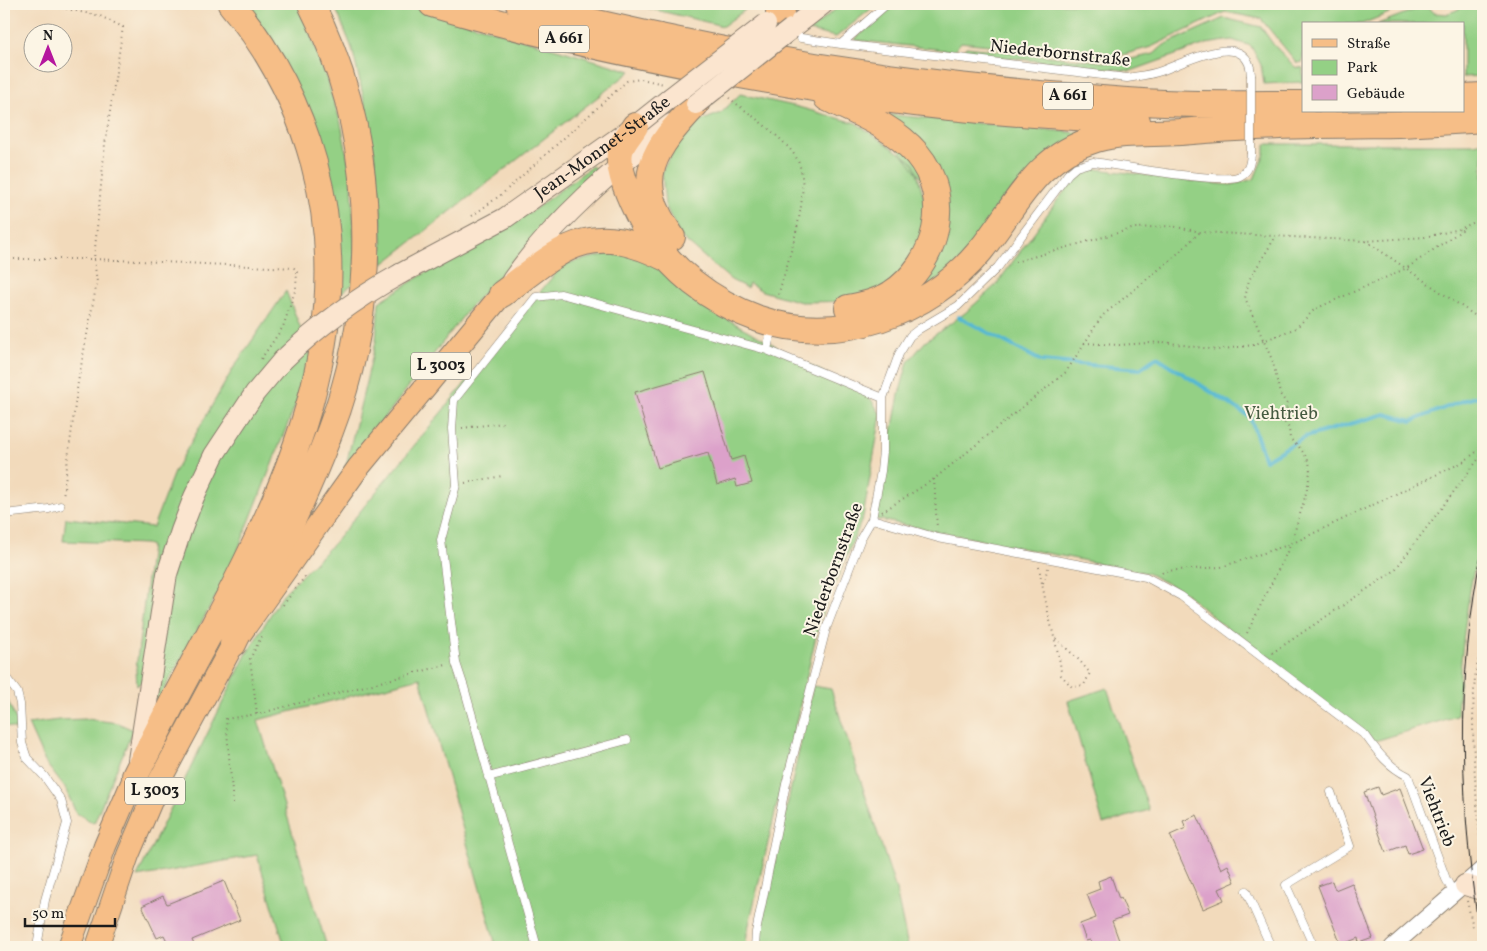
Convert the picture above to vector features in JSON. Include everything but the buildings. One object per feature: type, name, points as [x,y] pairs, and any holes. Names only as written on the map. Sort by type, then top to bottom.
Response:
[{"type":"highway","points":[[135,776],[236,582],[281,487],[317,380],[327,324],[329,262],[327,231],[319,181],[312,155],[302,126],[279,74],[264,49],[231,4]]},
{"type":"highway","points":[[233,644],[308,488],[323,451],[350,367],[361,306],[365,231],[359,158],[350,111],[341,78],[311,4]]},
{"type":"highway","name":"A 661","points":[[432,4],[499,23],[617,51],[806,87],[941,106],[1038,115],[1227,127],[1400,124],[1483,119]]},
{"type":"highway","name":"A 661","points":[[519,4],[628,31],[793,63],[944,85],[1162,103],[1302,104]]},
{"type":"highway","points":[[588,4],[628,31]]},
{"type":"highway","points":[[696,104],[670,132],[660,148],[651,169],[650,184],[654,206],[661,220],[682,249],[703,269],[738,292],[791,309],[841,310],[874,302],[889,295],[912,277],[927,255],[933,239],[937,211],[933,186],[919,156],[901,139],[878,124],[806,87]]},
{"type":"highway","points":[[1464,97],[1483,96]]},
{"type":"highway","points":[[635,126],[620,150],[620,164],[629,194],[638,214],[650,236],[668,259],[698,287],[722,303],[772,323],[815,328],[870,321],[896,313],[918,302],[951,280],[982,248],[1033,178],[1066,152],[1096,139],[1128,133],[1162,133],[1227,127]]},
{"type":"highway","points":[[502,294],[557,253],[574,245],[591,241],[621,240],[636,244],[668,259]]},
{"type":"main road","name":"Jean-Monnet-Straße","points":[[135,776],[167,574],[182,531],[214,454],[255,393],[282,361],[316,329],[372,290],[505,218],[635,126],[669,98],[785,19],[823,4]]},
{"type":"main road","name":"Jean-Monnet-Straße","points":[[696,104],[785,19]]},
{"type":"main road","name":"L 3003","points":[[97,947],[128,856],[160,780],[233,644],[358,468],[502,294],[528,258],[620,164],[696,104]]},
{"type":"main road","name":"L 3003","points":[[69,947],[105,846],[135,776]]},
{"type":"street","points":[[1392,947],[1468,890],[1479,864]]},
{"type":"lane","points":[[785,19],[841,44],[887,4]]},
{"type":"lane","name":"Niederbornstraße","points":[[755,947],[756,932],[786,784],[826,630],[860,538],[872,519],[883,450],[884,398],[899,354],[910,336],[958,306],[998,267],[1059,184],[1076,167],[1093,162],[1223,179],[1236,178],[1248,170],[1251,154],[1250,66],[1248,61],[1236,52],[1225,50],[1213,51],[1159,72],[1127,78],[841,44]]},
{"type":"lane","points":[[536,947],[456,662],[442,540],[456,485],[452,429],[454,400],[536,297],[561,294],[767,350],[884,398]]},
{"type":"lane","points":[[767,350],[771,331]]},
{"type":"lane","points":[[4,514],[60,506]]},
{"type":"lane","name":"Viehtrieb","points":[[872,519],[938,538],[1146,577],[1181,596],[1366,736],[1388,764],[1408,776],[1446,879],[1468,890]]},
{"type":"lane","points":[[4,675],[18,692],[22,743],[27,758],[44,776],[61,800],[67,823],[45,900],[37,947]]},
{"type":"lane","points":[[488,777],[627,740]]},
{"type":"lane","points":[[1314,947],[1286,885],[1350,846],[1331,792]]},
{"type":"lane","points":[[1246,891],[1271,947]]},
{"type":"path","points":[[52,4],[100,16],[123,27],[105,144],[94,259],[97,282],[78,382],[64,494],[60,506]]},
{"type":"path","points":[[1432,4],[1440,7],[1446,4]]},
{"type":"path","points":[[998,267],[1135,228],[1172,226],[1200,232],[1366,241],[1425,237],[1460,229],[1483,218]]},
{"type":"path","points":[[1084,343],[1119,345],[1163,342],[1217,350],[1253,345],[1296,328],[1315,309],[1407,268],[1468,225]]},
{"type":"path","points":[[872,519],[934,479],[1066,372],[1102,316],[1174,257],[1200,232]]},
{"type":"path","points":[[1242,642],[1291,544],[1310,476],[1309,463],[1299,446],[1290,439],[1289,428],[1285,423],[1288,404],[1280,394],[1273,362],[1245,298],[1249,280],[1276,236]]},
{"type":"path","points":[[1366,241],[1483,321]]},
{"type":"path","points":[[4,259],[94,259],[294,268],[297,272],[296,288],[283,327],[257,366]]},
{"type":"path","points":[[452,429],[503,423]]},
{"type":"path","points":[[1153,582],[1164,571],[1221,567],[1291,544],[1463,462],[1483,447]]},
{"type":"path","points":[[1265,658],[1394,571],[1483,453]]},
{"type":"path","points":[[456,485],[502,476]]},
{"type":"path","points":[[934,479],[938,538]]},
{"type":"path","points":[[1038,557],[1042,585],[1054,637],[1061,664],[1061,675],[1072,687],[1084,685],[1090,673],[1080,660],[1054,637]]},
{"type":"path","points":[[1042,585],[1051,560]]},
{"type":"path","points":[[284,604],[307,574]]},
{"type":"path","points":[[257,714],[250,659],[266,628]]},
{"type":"path","points":[[1479,864],[1481,850],[1473,733],[1476,676],[1483,636]]},
{"type":"path","points":[[233,804],[226,719],[257,714],[456,662]]},
{"type":"path","points":[[1469,905],[1473,927],[1476,926]]},
{"type":"green space","points":[[239,4],[299,4],[325,74],[341,123],[352,181],[356,282],[336,296],[329,169],[275,49]]},
{"type":"green space","points":[[334,4],[403,4],[631,71],[383,264],[380,195],[369,121],[352,48]]},
{"type":"green space","points":[[631,4],[753,4],[723,26]]},
{"type":"green space","points":[[842,4],[877,4],[836,37],[809,31]]},
{"type":"green space","points":[[895,4],[1411,4],[1367,22],[1302,22],[1302,62],[1297,63],[1261,19],[1225,12],[1151,47],[1111,58],[961,42],[954,51],[854,40]]},
{"type":"green space","points":[[1471,4],[1483,4],[1483,76],[1464,77],[1464,22],[1383,22],[1427,5],[1434,13],[1447,14]]},
{"type":"green space","points":[[1224,18],[1261,27],[1273,44],[1295,67],[1302,68],[1302,82],[1264,84],[1261,65],[1251,46],[1232,40],[1206,44],[1131,71],[962,53],[966,47],[1113,63],[1154,54],[1164,45]]},
{"type":"green space","points":[[740,94],[856,123],[914,163],[930,218],[909,270],[866,301],[801,302],[762,291],[749,283],[747,288],[731,280],[680,236],[665,205],[662,171],[688,126],[721,113]]},
{"type":"green space","points":[[872,113],[1090,134],[946,275],[899,303],[945,210]]},
{"type":"green space","name":"Viehtrieb","points":[[1483,142],[1483,533],[1468,601],[1457,716],[1375,741],[1242,642],[1184,592],[1147,573],[875,519],[899,395],[908,362],[925,342],[965,313],[996,285],[1059,198],[1081,172],[1097,169],[1231,185],[1254,179],[1265,153],[1265,144],[1474,144]]},
{"type":"green space","points":[[592,166],[598,171],[470,307],[345,469],[376,341],[379,302],[460,251],[531,212]]},
{"type":"green space","points":[[617,252],[661,266],[727,319],[830,376],[867,393],[881,415],[863,517],[820,619],[747,933],[746,947],[477,947],[495,942],[420,678],[258,720],[327,947],[285,947],[257,855],[137,877],[246,655],[283,594],[335,542],[563,264]]},
{"type":"green space","points":[[286,291],[313,360],[229,573],[151,713],[160,664],[137,686],[136,669],[151,546],[146,544],[63,541],[66,518],[153,527],[174,472],[234,367]]},
{"type":"green space","points":[[813,686],[831,689],[896,890],[908,947],[760,947],[760,931]]},
{"type":"green space","points":[[1107,688],[1149,810],[1103,824],[1068,701]]},
{"type":"green space","points":[[4,692],[21,731],[4,725]]},
{"type":"green space","points":[[87,719],[118,723],[133,730],[94,823],[76,813],[65,788],[45,762],[28,724]]},
{"type":"waterway","points":[[959,317],[1041,361],[1140,369],[1157,357],[1250,417],[1265,460],[1305,437],[1385,414],[1412,421],[1462,401],[1483,395]]},
{"type":"tram line","points":[[1482,947],[1469,847],[1463,746],[1468,645],[1474,595],[1483,546]]}]
